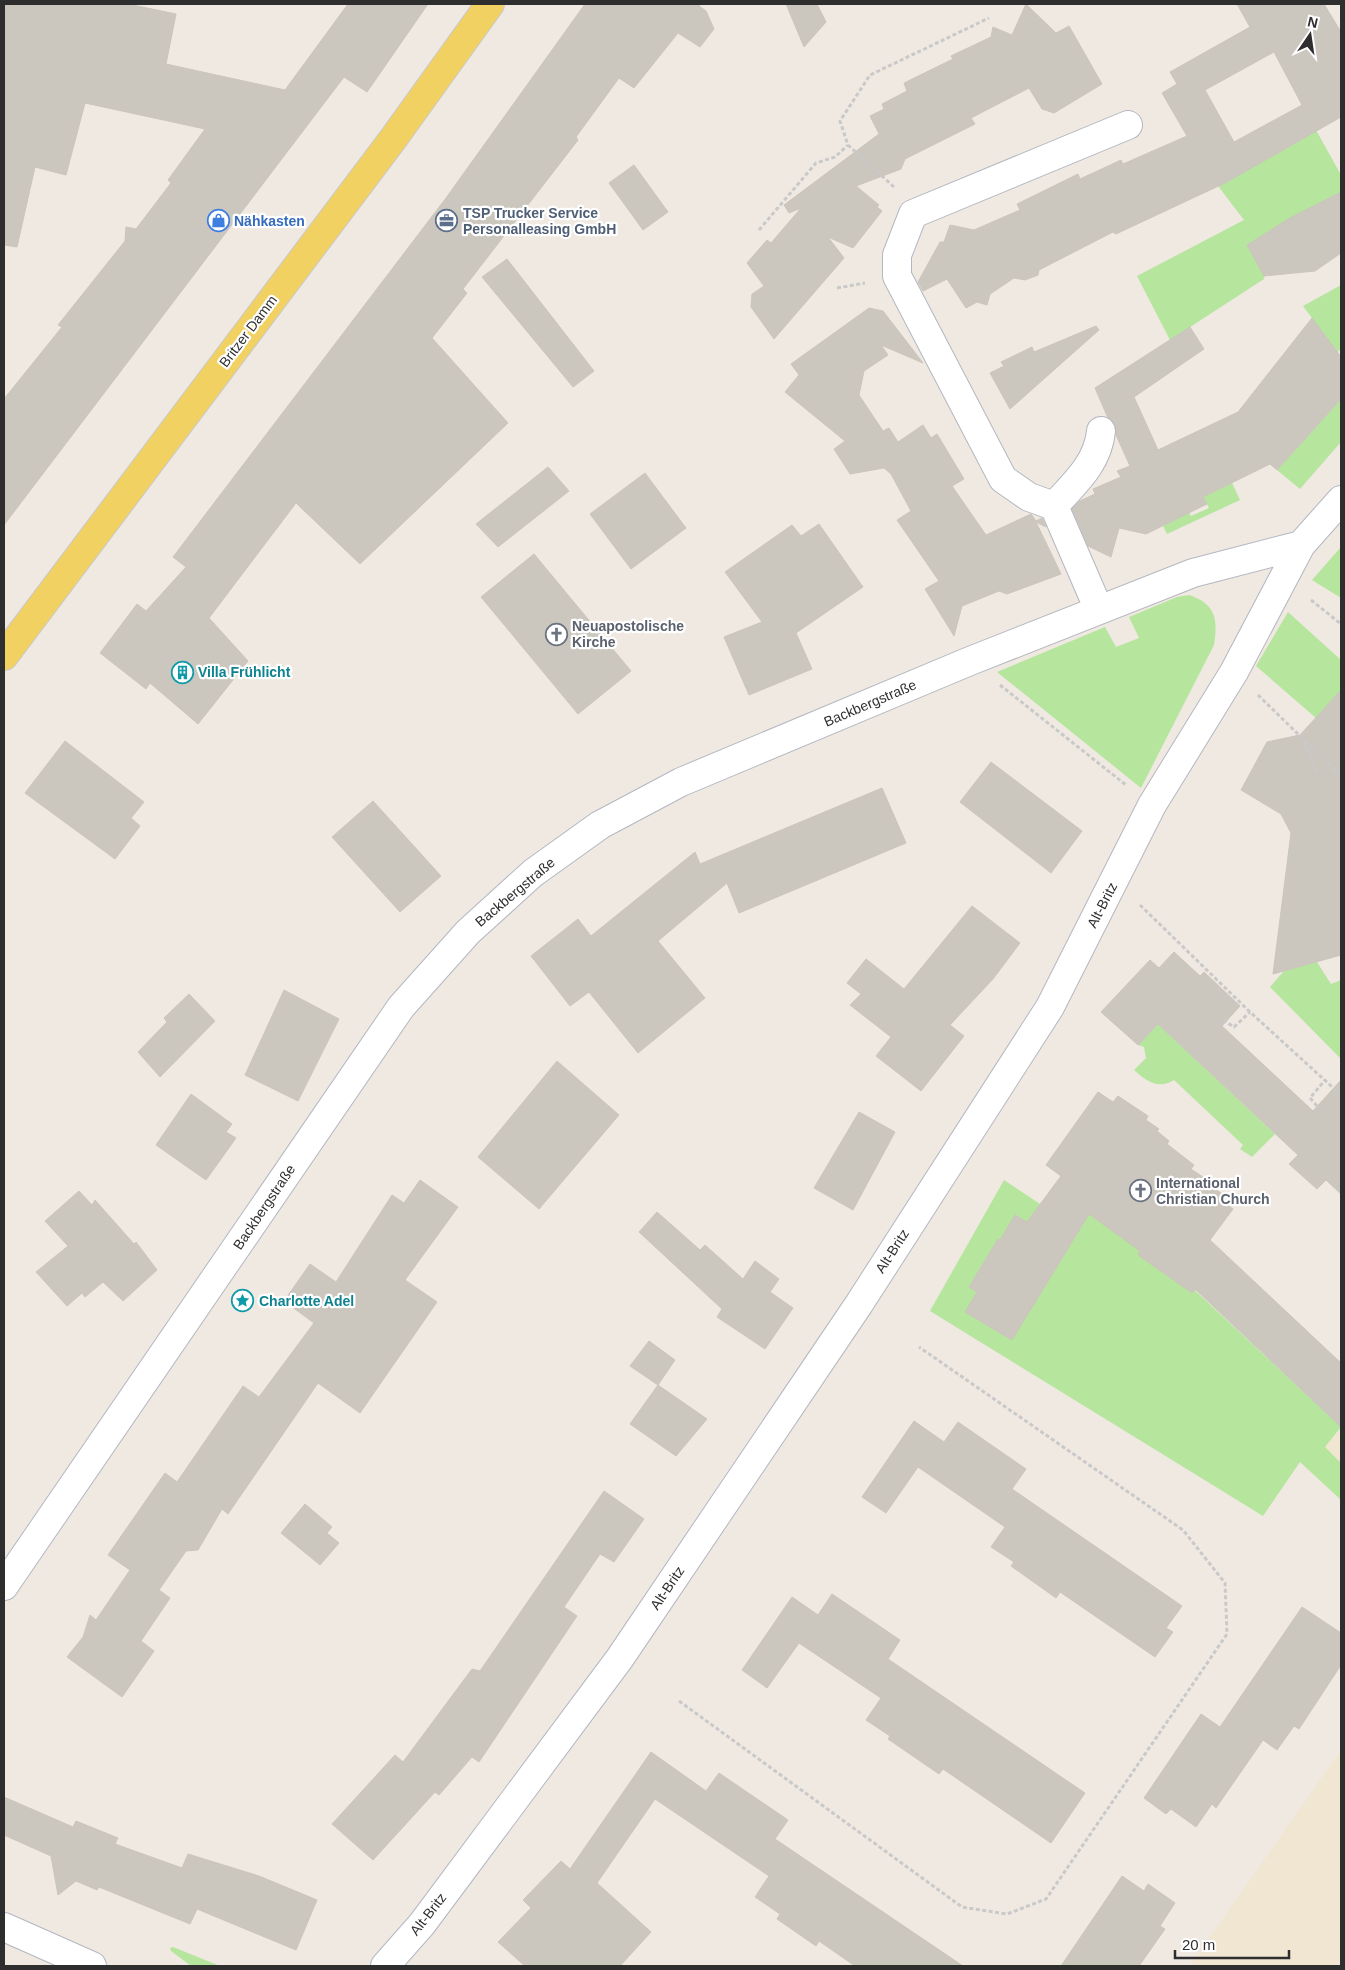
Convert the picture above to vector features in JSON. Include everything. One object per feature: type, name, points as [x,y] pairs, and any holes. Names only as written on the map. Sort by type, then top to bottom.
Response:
[{"type":"main road","name":"Britzer Damm","points":[[4,656],[387,146],[490,4]]},
{"type":"street","points":[[1099,610],[1054,506],[1029,497],[1003,479],[897,276],[898,255],[913,214],[1128,125]]},
{"type":"street","points":[[1054,506],[1084,473],[1100,448],[1101,431]]},
{"type":"street","name":"Alt-Britz","points":[[385,1966],[422,1924],[620,1658],[853,1312],[1050,1007],[1152,805],[1234,672],[1301,545],[1341,500]]},
{"type":"street","name":"Backbergstraße","points":[[4,1586],[401,1007],[468,932],[533,874],[600,825],[681,782],[970,661],[1193,573],[1301,545]]},
{"type":"street","points":[[4,1928],[92,1966]]},
{"type":"path","points":[[913,214],[892,184],[848,145],[840,121],[870,75],[989,18]]},
{"type":"path","points":[[759,230],[816,163],[835,157],[848,145]]},
{"type":"path","points":[[970,661],[1152,805]]},
{"type":"path","points":[[1234,672],[1341,776]]},
{"type":"path","points":[[1304,740],[1317,772]]},
{"type":"path","points":[[1114,880],[1250,1012],[1341,1095]]},
{"type":"path","points":[[1223,1020],[1234,1027],[1250,1012]]},
{"type":"path","points":[[1317,1106],[1310,1098],[1325,1080]]},
{"type":"path","points":[[679,1701],[962,1907],[1007,1914],[1046,1899],[1227,1634],[1225,1583],[1183,1530],[919,1348]]},
{"type":"shaded area","points":[[1341,1429],[1341,1500],[1330,1453],[1324,1447]]},
{"type":"shaded area","points":[[1341,1750],[1341,1966],[1189,1966],[1198,1954]]},
{"type":"green space","points":[[1316,130],[1341,175],[1341,202],[1337,194],[1294,216],[1267,262],[1264,279],[1170,340],[1137,276],[1244,220],[1218,186]]},
{"type":"green space","points":[[1341,285],[1341,348],[1326,365],[1308,328],[1315,322],[1303,306]]},
{"type":"green space","points":[[1341,399],[1341,442],[1300,489],[1277,470]]},
{"type":"green space","points":[[1232,483],[1240,500],[1167,534],[1159,518],[1186,505],[1191,516],[1209,508],[1203,497]]},
{"type":"green space","points":[[1341,547],[1341,598],[1312,580]]},
{"type":"green space","points":[[1189,595],[1205,603],[1213,614],[1216,627],[1214,645],[1141,788],[997,672],[1105,627],[1116,647],[1139,638],[1129,617],[1177,597]]},
{"type":"green space","points":[[1288,612],[1341,660],[1341,690],[1316,718],[1256,666]]},
{"type":"green space","points":[[1317,962],[1331,984],[1341,980],[1341,1059],[1270,987],[1284,971]]},
{"type":"green space","points":[[1158,1024],[1275,1134],[1252,1157],[1240,1149],[1243,1145],[1174,1080],[1163,1084],[1153,1083],[1143,1078],[1134,1070],[1146,1058],[1144,1047],[1138,1045]]},
{"type":"green space","points":[[1004,1180],[1043,1206],[1054,1185],[1108,1209],[1341,1427],[1325,1447],[1341,1463],[1341,1500],[1300,1462],[1263,1516],[930,1311]]},
{"type":"green space","points":[[173,1947],[220,1966],[191,1966],[171,1951],[170,1948]]},
{"type":"building","points":[[4,4],[128,4],[176,14],[166,64],[285,90],[348,4],[428,4],[367,92],[344,77],[4,525],[4,399],[62,327],[58,325],[125,241],[126,227],[136,229],[171,183],[168,180],[205,129],[85,103],[66,175],[35,167],[17,247],[4,245]]},
{"type":"building","points":[[585,4],[701,4],[699,6],[706,11],[714,29],[700,47],[678,33],[634,88],[619,78],[576,137],[578,140],[463,289],[467,293],[432,338],[508,423],[360,564],[296,503],[209,618],[248,661],[198,724],[150,683],[146,689],[100,653],[137,604],[146,611],[186,567],[173,557],[446,198]]},
{"type":"building","points":[[786,4],[817,4],[826,22],[804,47]]},
{"type":"building","points":[[1026,4],[1056,33],[1069,26],[1102,84],[1054,113],[1042,109],[1029,88],[971,118],[975,124],[905,159],[901,169],[856,186],[879,205],[877,207],[882,211],[853,248],[828,237],[844,258],[774,339],[751,307],[752,294],[764,286],[747,263],[767,240],[771,243],[801,208],[789,213],[784,205],[879,134],[870,116],[884,109],[882,104],[907,91],[904,83],[953,59],[951,56],[991,37],[993,27],[1012,35]]},
{"type":"building","points":[[1237,4],[1324,4],[1341,32],[1341,117],[1225,183],[1116,234],[1113,232],[1039,270],[1038,275],[1025,280],[1014,278],[990,294],[987,305],[977,302],[966,308],[947,279],[923,291],[918,282],[940,242],[944,242],[950,225],[974,230],[1020,210],[1017,204],[1078,174],[1080,179],[1121,160],[1123,164],[1187,136],[1162,93],[1177,84],[1170,72],[1250,27]],"holes":[[[1274,52],[1302,105],[1234,142],[1205,90]]]},
{"type":"building","points":[[634,165],[668,212],[643,230],[609,183]]},
{"type":"building","points":[[1341,192],[1341,253],[1315,271],[1264,276],[1247,245],[1290,218]]},
{"type":"building","points":[[507,259],[594,371],[573,387],[482,277]]},
{"type":"building","points":[[869,308],[883,311],[923,363],[881,345],[888,355],[864,371],[859,395],[883,431],[889,428],[898,442],[923,425],[931,438],[937,434],[964,479],[952,486],[986,535],[1031,514],[1036,521],[1042,518],[1046,527],[1036,522],[1061,574],[1007,594],[999,591],[962,606],[954,636],[925,589],[939,581],[897,520],[911,511],[891,474],[884,468],[850,474],[834,449],[845,441],[785,392],[799,375],[791,364]]},
{"type":"building","points":[[1312,318],[1341,357],[1341,399],[1277,470],[1270,464],[1203,497],[1207,504],[1146,534],[1119,528],[1111,557],[1088,546],[1072,509],[1080,501],[1095,494],[1093,489],[1121,477],[1117,471],[1130,466],[1116,435],[1115,425],[1108,418],[1095,388],[1190,327],[1204,349],[1134,397],[1158,450],[1238,412]]},
{"type":"building","points":[[1096,326],[1099,330],[1010,409],[990,373],[1004,366],[1001,362],[1032,347],[1034,352]]},
{"type":"building","points":[[548,467],[569,491],[498,547],[476,524]]},
{"type":"building","points":[[645,473],[686,528],[631,569],[590,514]]},
{"type":"building","points":[[819,524],[863,587],[796,633],[812,669],[749,695],[724,637],[762,622],[725,572],[792,525],[801,536]]},
{"type":"building","name":"Neuapostolische Kirche","points":[[534,554],[631,671],[578,714],[481,597]]},
{"type":"building","points":[[1341,690],[1341,955],[1273,974],[1291,833],[1281,814],[1241,790],[1267,742],[1300,735]]},
{"type":"building","points":[[65,741],[144,802],[131,818],[140,826],[115,859],[25,793]]},
{"type":"building","points":[[991,762],[1082,831],[1051,873],[960,802]]},
{"type":"building","points":[[882,788],[906,843],[739,913],[727,883],[658,941],[705,998],[638,1053],[589,992],[570,1006],[531,956],[578,919],[591,936],[695,852],[700,864]]},
{"type":"building","points":[[373,801],[441,876],[400,912],[332,837]]},
{"type":"building","points":[[972,906],[1020,943],[993,979],[950,1025],[964,1036],[921,1091],[876,1056],[891,1037],[850,1005],[861,994],[847,983],[866,959],[904,989]]},
{"type":"building","points":[[1174,952],[1200,976],[1204,972],[1240,1006],[1222,1026],[1313,1111],[1341,1080],[1341,1194],[1326,1180],[1317,1189],[1289,1164],[1298,1155],[1158,1024],[1138,1045],[1101,1012],[1150,960],[1159,968]]},
{"type":"building","points":[[284,990],[339,1019],[298,1101],[245,1075]]},
{"type":"building","points":[[189,994],[215,1021],[160,1077],[138,1052],[167,1022],[164,1018]]},
{"type":"building","points":[[557,1061],[619,1115],[539,1209],[478,1157]]},
{"type":"building","points":[[1098,1092],[1113,1102],[1118,1096],[1148,1116],[1146,1120],[1159,1129],[1157,1131],[1169,1141],[1167,1144],[1194,1165],[1191,1169],[1225,1196],[1221,1200],[1233,1209],[1210,1240],[1341,1363],[1341,1427],[1195,1289],[1192,1293],[1138,1255],[1140,1251],[1089,1214],[1012,1340],[965,1312],[977,1292],[969,1287],[998,1239],[1000,1240],[1015,1215],[1027,1222],[1061,1176],[1046,1165]]},
{"type":"building","points":[[191,1094],[232,1124],[226,1132],[236,1138],[206,1180],[156,1145]]},
{"type":"building","points":[[859,1112],[895,1132],[853,1210],[814,1188]]},
{"type":"building","points":[[420,1180],[458,1207],[405,1280],[437,1302],[360,1413],[318,1383],[228,1514],[222,1509],[198,1550],[186,1551],[159,1590],[170,1598],[141,1641],[154,1651],[122,1697],[67,1657],[83,1637],[90,1615],[96,1620],[130,1570],[108,1555],[165,1473],[177,1482],[243,1386],[259,1397],[314,1323],[284,1301],[310,1264],[336,1282],[392,1195],[404,1203]]},
{"type":"building","points":[[79,1191],[92,1205],[95,1200],[134,1244],[136,1242],[157,1270],[123,1301],[103,1282],[85,1297],[82,1293],[67,1306],[36,1272],[68,1246],[45,1221]]},
{"type":"building","points":[[657,1212],[700,1250],[705,1245],[743,1279],[755,1261],[779,1279],[770,1292],[793,1308],[765,1349],[717,1317],[722,1309],[639,1232]]},
{"type":"building","points":[[649,1341],[675,1360],[658,1385],[630,1366]]},
{"type":"building","points":[[658,1385],[707,1419],[676,1456],[630,1424]]},
{"type":"building","points":[[914,1421],[944,1442],[958,1422],[1026,1469],[1012,1489],[1182,1606],[1166,1628],[1173,1632],[1155,1657],[1060,1592],[1056,1598],[1011,1566],[1014,1562],[991,1547],[1005,1527],[918,1467],[886,1513],[862,1497]]},
{"type":"building","points":[[604,1491],[644,1519],[614,1562],[600,1554],[564,1607],[577,1616],[479,1762],[472,1757],[439,1795],[435,1792],[373,1860],[332,1824],[395,1755],[403,1762],[472,1669],[480,1671]]},
{"type":"building","points":[[305,1504],[332,1527],[327,1533],[339,1543],[320,1565],[281,1533]]},
{"type":"building","points":[[832,1594],[900,1640],[888,1659],[1085,1793],[1051,1843],[943,1769],[939,1774],[888,1739],[890,1736],[866,1720],[881,1698],[799,1643],[767,1688],[742,1670],[792,1597],[818,1615]]},
{"type":"building","points":[[1302,1607],[1341,1633],[1341,1665],[1299,1729],[1294,1726],[1277,1750],[1263,1740],[1216,1808],[1212,1804],[1196,1827],[1171,1809],[1166,1814],[1144,1798],[1201,1714],[1220,1727]]},
{"type":"building","points":[[651,1752],[706,1791],[719,1773],[788,1820],[775,1839],[963,1966],[855,1966],[819,1941],[816,1946],[777,1919],[780,1914],[755,1897],[769,1876],[655,1799],[597,1883],[651,1932],[620,1966],[525,1966],[498,1942],[531,1908],[523,1900],[561,1861],[570,1869]]},
{"type":"building","points":[[4,1797],[73,1827],[76,1821],[118,1838],[115,1844],[182,1868],[188,1854],[259,1876],[317,1900],[296,1950],[197,1909],[190,1924],[99,1887],[97,1890],[76,1881],[58,1895],[51,1856],[4,1835]]},
{"type":"building","points":[[1122,1876],[1144,1891],[1148,1884],[1175,1903],[1160,1926],[1165,1929],[1139,1966],[1061,1966]]},
{"type":"place","name":"Nähkasten","points":[[218,221]]},
{"type":"place","name":"TSP Trucker Service Personalleasing GmbH","points":[[447,221]]},
{"type":"place","name":"Neuapostolische Kirche","points":[[556,634]]},
{"type":"place","name":"Villa Frühlicht","points":[[182,672]]},
{"type":"place","name":"International Christian Church","points":[[1140,1191]]},
{"type":"place","name":"Charlotte Adel","points":[[243,1301]]}]
